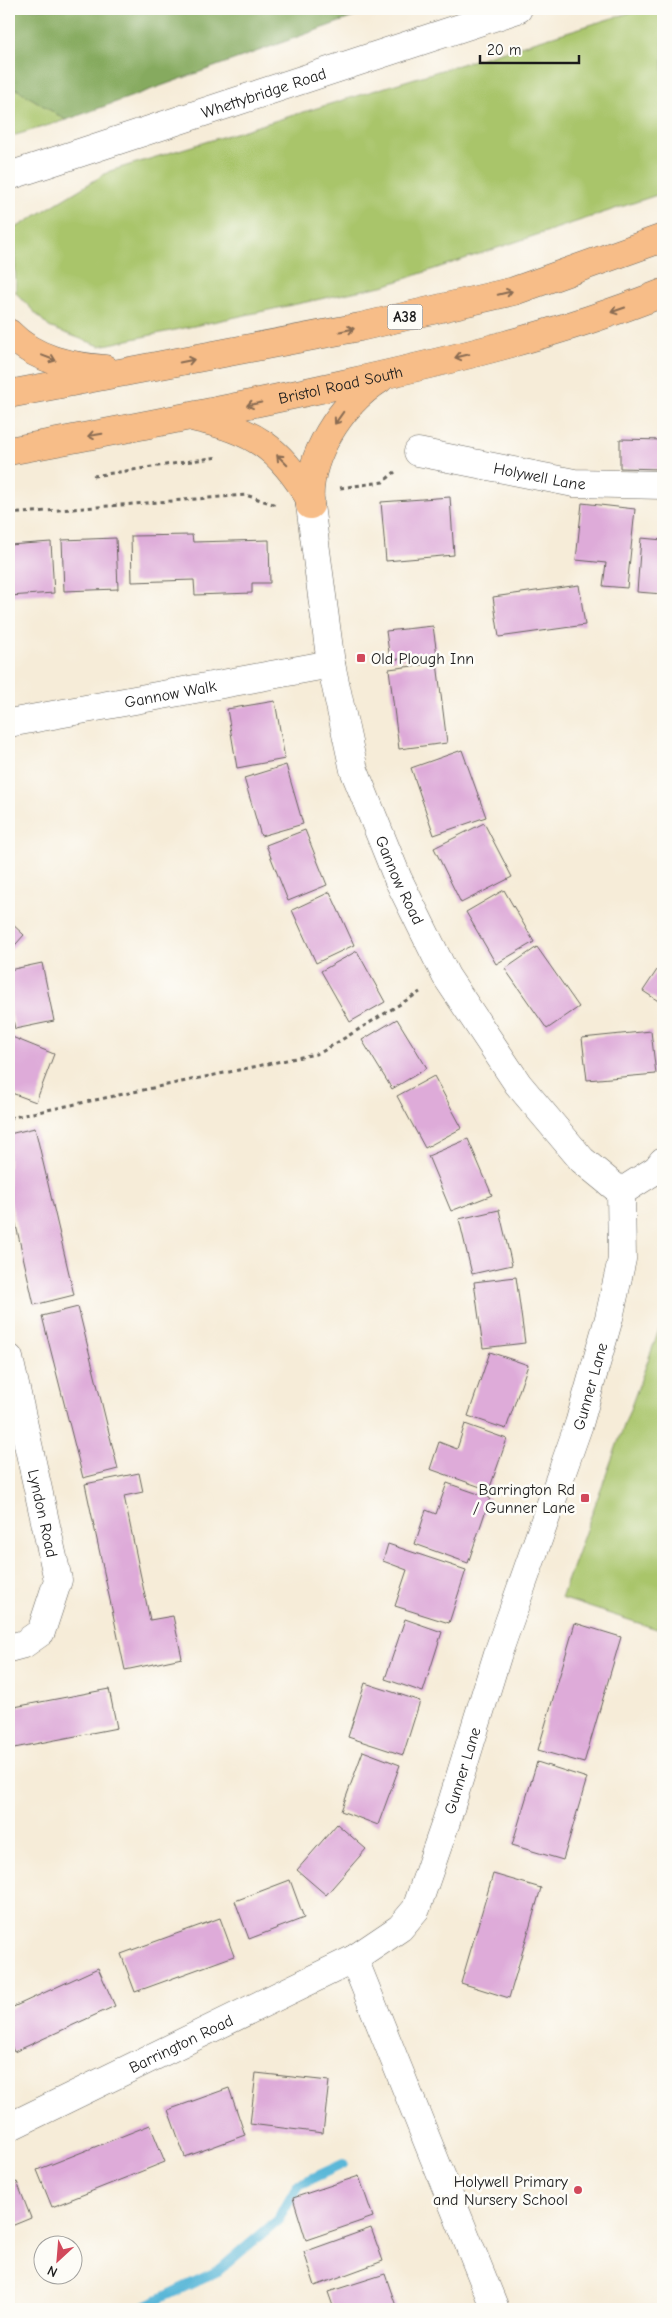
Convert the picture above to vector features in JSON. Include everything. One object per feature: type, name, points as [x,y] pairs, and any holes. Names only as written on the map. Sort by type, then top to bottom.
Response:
[{"type":"highway","name":"A38","points":[[9,394],[360,327],[514,291],[663,238]]},
{"type":"highway","name":"Bristol Road South","points":[[9,451],[192,418],[388,374],[518,342],[620,310],[663,293]]},
{"type":"highway","points":[[9,333],[31,351],[52,360],[79,366],[139,370]]},
{"type":"highway","points":[[310,502],[320,454],[339,416],[354,398],[388,374]]},
{"type":"highway","points":[[192,418],[218,423],[243,432],[263,443],[282,458],[297,477],[310,502]]},
{"type":"street","name":"Whettybridge Road","points":[[9,176],[518,9]]},
{"type":"street","name":"Holywell Lane","points":[[418,452],[574,483],[663,485]]},
{"type":"street","name":"Gannow Road","points":[[310,502],[330,664],[354,770],[398,879],[446,976],[518,1084],[582,1160],[621,1192]]},
{"type":"street","name":"Gannow Walk","points":[[9,724],[330,664]]},
{"type":"street","points":[[621,1192],[657,1169],[663,1161]]},
{"type":"street","name":"Gunner Lane","points":[[354,1959],[400,1928],[416,1909],[443,1831],[498,1654],[578,1424],[609,1318],[622,1259],[621,1192]]},
{"type":"street","name":"Lyndon Road","points":[[9,1358],[58,1580],[41,1632],[24,1644],[9,1648]]},
{"type":"street","points":[[354,1959],[495,2309]]},
{"type":"street","name":"Barrington Road","points":[[9,2127],[354,1959]]},
{"type":"path","points":[[337,496],[338,488],[383,482],[418,452]]},
{"type":"path","points":[[94,476],[222,456]]},
{"type":"path","points":[[9,514],[246,495],[283,507]]},
{"type":"path","points":[[9,1118],[320,1053],[446,976]]},
{"type":"green space","points":[[9,9],[358,9],[359,15],[66,120],[9,84]]},
{"type":"green space","points":[[642,9],[663,9],[663,193],[386,285],[100,346],[49,327],[16,293],[14,229],[110,171]]},
{"type":"green space","points":[[9,84],[66,120],[9,137]]},
{"type":"green space","points":[[663,1319],[663,1631],[561,1598]]},
{"type":"building","points":[[620,439],[663,440],[663,469],[620,468]]},
{"type":"building","points":[[450,497],[454,555],[386,561],[381,502]]},
{"type":"building","points":[[582,503],[635,509],[627,588],[603,586],[606,563],[576,560]]},
{"type":"building","points":[[192,535],[193,542],[269,540],[270,583],[252,583],[252,593],[195,595],[194,580],[132,582],[131,536]]},
{"type":"building","points":[[116,538],[118,589],[64,591],[62,540]]},
{"type":"building","points":[[641,538],[663,540],[663,594],[637,592]]},
{"type":"building","points":[[51,542],[54,593],[9,596],[9,545]]},
{"type":"building","points":[[579,585],[585,625],[499,637],[493,597]]},
{"type":"building","points":[[433,626],[437,655],[390,660],[386,631]]},
{"type":"building","points":[[437,663],[447,743],[399,749],[389,669]]},
{"type":"building","points":[[275,701],[285,759],[237,768],[227,709]]},
{"type":"building","points":[[462,750],[486,817],[434,835],[411,768]]},
{"type":"building","points":[[286,765],[303,824],[261,836],[244,778]]},
{"type":"building","points":[[484,823],[512,877],[461,903],[434,848]]},
{"type":"building","points":[[305,830],[327,885],[288,901],[266,845]]},
{"type":"building","points":[[504,890],[534,942],[496,964],[466,912]]},
{"type":"building","points":[[330,892],[354,945],[316,963],[292,910]]},
{"type":"building","points":[[9,921],[24,935],[9,952]]},
{"type":"building","points":[[537,947],[579,1007],[547,1029],[505,969]]},
{"type":"building","points":[[357,951],[385,1002],[350,1022],[321,971]]},
{"type":"building","points":[[663,961],[663,1004],[643,991]]},
{"type":"building","points":[[42,963],[54,1021],[15,1029],[9,1002],[9,970]]},
{"type":"building","points":[[397,1019],[427,1068],[392,1089],[362,1040]]},
{"type":"building","points":[[651,1031],[656,1074],[587,1080],[582,1038]]},
{"type":"building","points":[[12,1037],[54,1054],[36,1102],[9,1092],[9,1045]]},
{"type":"building","points":[[434,1076],[462,1128],[425,1148],[397,1096]]},
{"type":"building","points":[[35,1128],[74,1295],[34,1305],[9,1194],[9,1134]]},
{"type":"building","points":[[468,1139],[492,1195],[451,1211],[428,1156]]},
{"type":"building","points":[[499,1210],[512,1265],[472,1274],[459,1219]]},
{"type":"building","points":[[516,1277],[525,1343],[483,1348],[474,1282]]},
{"type":"building","points":[[78,1307],[118,1469],[83,1478],[42,1316]]},
{"type":"building","points":[[490,1352],[528,1365],[506,1429],[468,1416]]},
{"type":"building","points":[[465,1424],[507,1439],[489,1490],[430,1469],[439,1442],[457,1449]]},
{"type":"building","points":[[139,1473],[143,1492],[124,1496],[150,1620],[173,1616],[182,1658],[125,1670],[85,1484]]},
{"type":"building","points":[[447,1483],[490,1498],[468,1563],[415,1544],[426,1510],[436,1514]]},
{"type":"building","points":[[388,1544],[466,1570],[449,1623],[395,1606],[407,1570],[383,1561]]},
{"type":"building","points":[[405,1619],[442,1632],[423,1692],[385,1679]]},
{"type":"building","points":[[575,1623],[621,1637],[584,1763],[538,1750]]},
{"type":"building","points":[[365,1683],[420,1701],[403,1755],[348,1737]]},
{"type":"building","points":[[109,1689],[117,1728],[9,1749],[9,1708]]},
{"type":"building","points":[[363,1751],[400,1765],[378,1825],[341,1811]]},
{"type":"building","points":[[537,1762],[587,1778],[563,1860],[512,1845]]},
{"type":"building","points":[[337,1824],[366,1849],[326,1895],[297,1870]]},
{"type":"building","points":[[493,1874],[541,1888],[509,1998],[461,1983]]},
{"type":"building","points":[[290,1880],[304,1918],[249,1939],[235,1901]]},
{"type":"building","points":[[220,1918],[234,1956],[135,1992],[121,1954]]},
{"type":"building","points":[[98,1968],[115,2006],[14,2052],[9,2041],[9,2009]]},
{"type":"building","points":[[256,2073],[329,2081],[323,2133],[250,2124]]},
{"type":"building","points":[[229,2088],[245,2135],[185,2157],[168,2110]]},
{"type":"building","points":[[150,2125],[165,2162],[52,2207],[37,2170]]},
{"type":"building","points":[[359,2176],[373,2217],[306,2240],[293,2198]]},
{"type":"building","points":[[17,2182],[31,2218],[9,2227],[9,2185]]},
{"type":"building","points":[[371,2228],[383,2261],[315,2286],[304,2252]]},
{"type":"building","points":[[385,2274],[397,2309],[334,2309],[328,2292]]},
{"type":"waterway","points":[[138,2309],[218,2271],[278,2220],[298,2185],[343,2164]]},
{"type":"place","name":"Old Plough Inn","points":[[361,658]]},
{"type":"place","name":"Barrington Rd / Gunner Lane","points":[[585,1498]]},
{"type":"place","name":"Holywell Primary and Nursery School","points":[[578,2190]]}]
